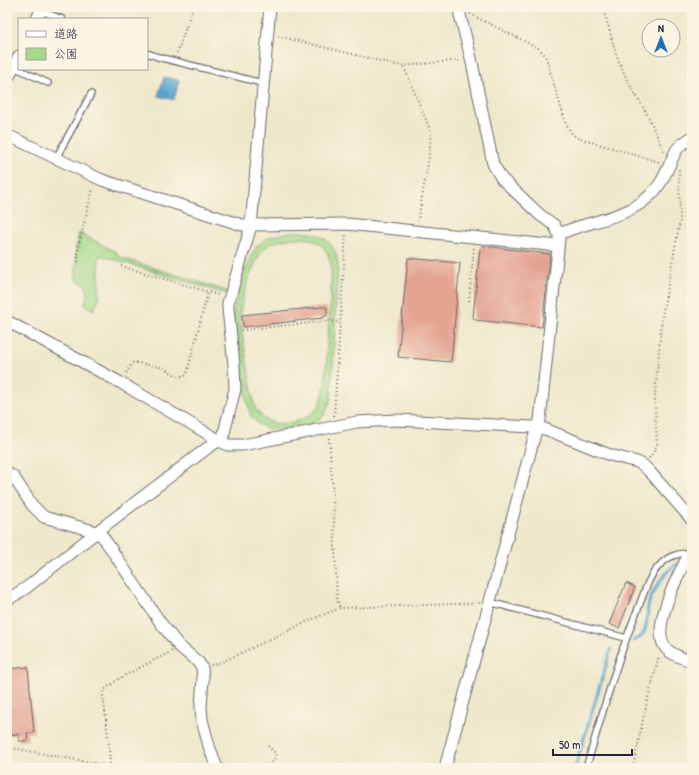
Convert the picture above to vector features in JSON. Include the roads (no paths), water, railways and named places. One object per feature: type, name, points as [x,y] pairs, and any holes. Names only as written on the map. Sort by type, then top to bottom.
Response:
[{"type":"street","points":[[7,600],[26,588],[97,532],[223,437],[235,389],[228,309],[250,226],[270,7]]},
{"type":"street","points":[[445,768],[540,420],[559,234],[554,224],[540,214],[497,173],[493,164],[471,58],[459,10]]},
{"type":"street","points":[[7,80],[18,58]]},
{"type":"street","points":[[7,135],[96,177],[242,225],[347,224],[558,246]]},
{"type":"street","points":[[559,234],[630,210],[642,203],[660,183],[680,145],[692,137]]},
{"type":"street","points":[[7,321],[121,383],[227,445],[243,445],[357,422],[387,420],[538,428],[610,455],[643,464],[692,520]]},
{"type":"street","points":[[10,472],[32,505],[44,517],[97,532],[103,538],[144,600],[179,646],[196,660],[202,668],[202,720],[217,768]]},
{"type":"street","points":[[691,552],[666,604],[661,632],[665,647],[692,662]]},
{"type":"lane","points":[[40,12],[59,18]]},
{"type":"lane","points":[[148,52],[175,61],[262,83]]},
{"type":"lane","points":[[14,67],[18,69]]},
{"type":"lane","points":[[20,70],[48,83]]},
{"type":"lane","points":[[56,159],[91,94]]},
{"type":"lane","points":[[586,768],[626,638],[647,586],[656,569],[662,563],[673,555],[691,552]]},
{"type":"lane","points":[[490,603],[504,605],[626,638]]},
{"type":"water","points":[[164,77],[179,80],[174,100],[158,96]]},
{"type":"waterway","points":[[633,641],[641,636],[645,631],[648,606],[656,588],[669,570],[679,563]]},
{"type":"waterway","points":[[575,768],[611,649]]}]
